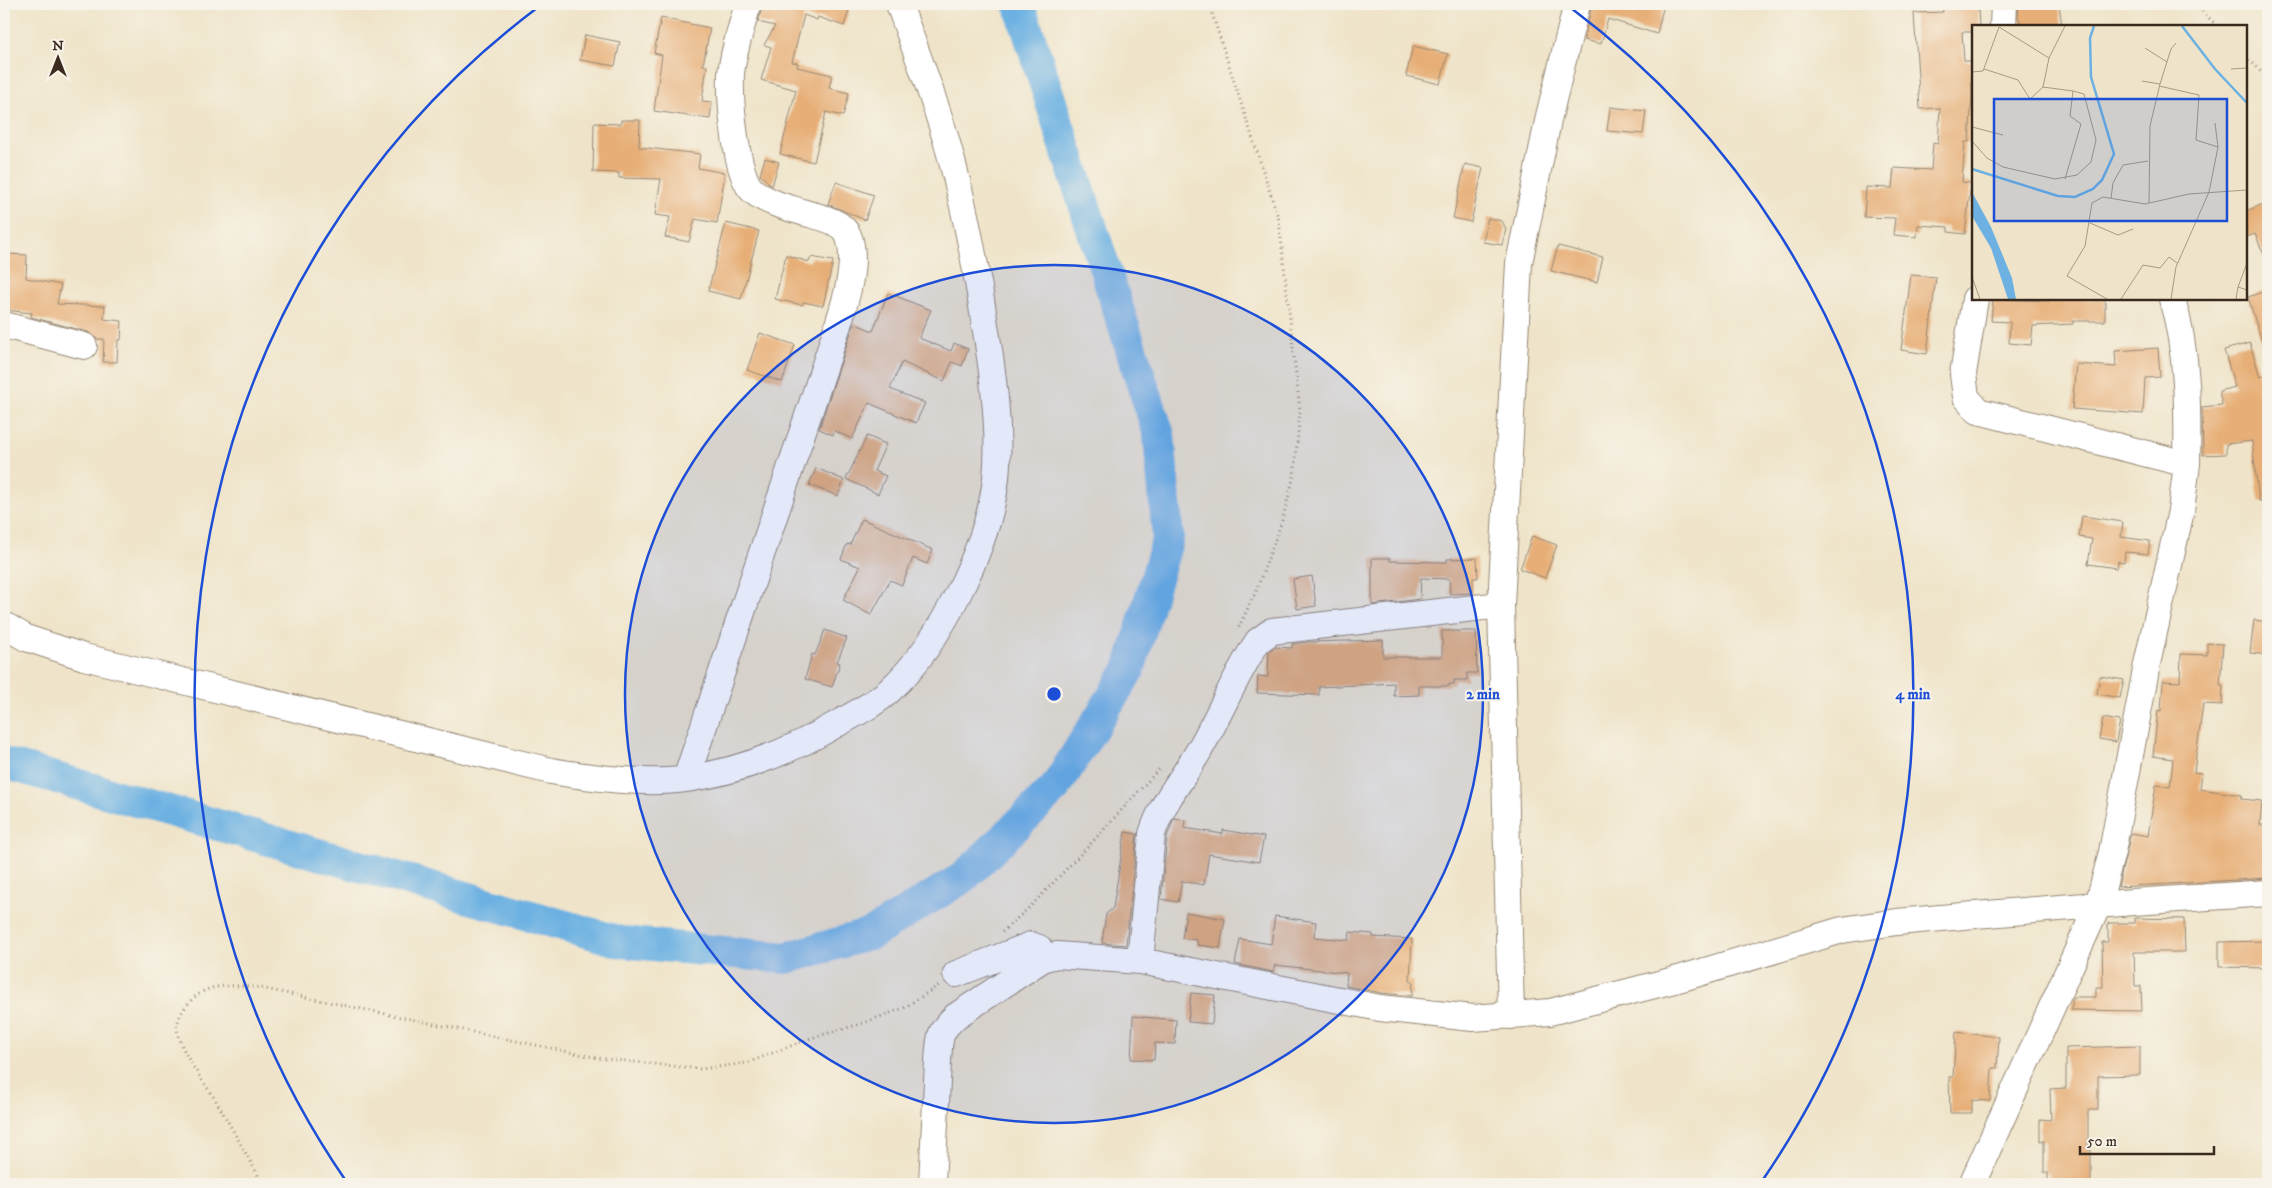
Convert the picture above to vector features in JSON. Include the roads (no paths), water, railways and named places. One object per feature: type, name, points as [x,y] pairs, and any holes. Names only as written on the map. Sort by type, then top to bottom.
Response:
[{"type":"street","points":[[686,779],[830,350],[847,292],[852,259],[848,236],[837,223],[783,207],[754,192],[744,180],[740,167],[732,100],[732,72],[748,4]]},
{"type":"street","points":[[4,625],[26,638],[84,658],[551,771],[594,779],[686,779],[766,760],[807,741],[889,691],[924,653],[949,612],[970,568],[988,514],[996,478],[995,401],[989,348],[973,246],[944,133],[899,4]]},
{"type":"street","points":[[1511,1016],[1501,605],[1519,263],[1548,116],[1578,4]]},
{"type":"street","points":[[2003,25],[2004,4]]},
{"type":"street","points":[[1975,300],[1963,374],[1966,398],[1978,411],[2187,464]]},
{"type":"street","points":[[1972,1184],[2098,905],[2112,852],[2147,664],[2181,510],[2187,464],[2187,391],[2181,339],[2172,300]]},
{"type":"street","points":[[4,325],[84,346]]},
{"type":"street","points":[[1140,961],[1152,834],[1157,820],[1165,804],[1198,753],[1253,649],[1261,638],[1272,631],[1501,605]]},
{"type":"street","points":[[932,1184],[938,1061],[944,1027],[956,1016],[1044,958],[1057,955],[1140,961],[1380,1008],[1473,1018],[1550,1012],[1682,978],[1842,930],[1897,922],[2268,893]]},
{"type":"street","points":[[956,974],[1031,944],[1039,948],[1044,958]]},
{"type":"waterway","points":[[4,763],[621,942],[786,958],[871,934],[964,877],[1055,788],[1129,670],[1168,538],[1159,435],[1019,4]]}]
